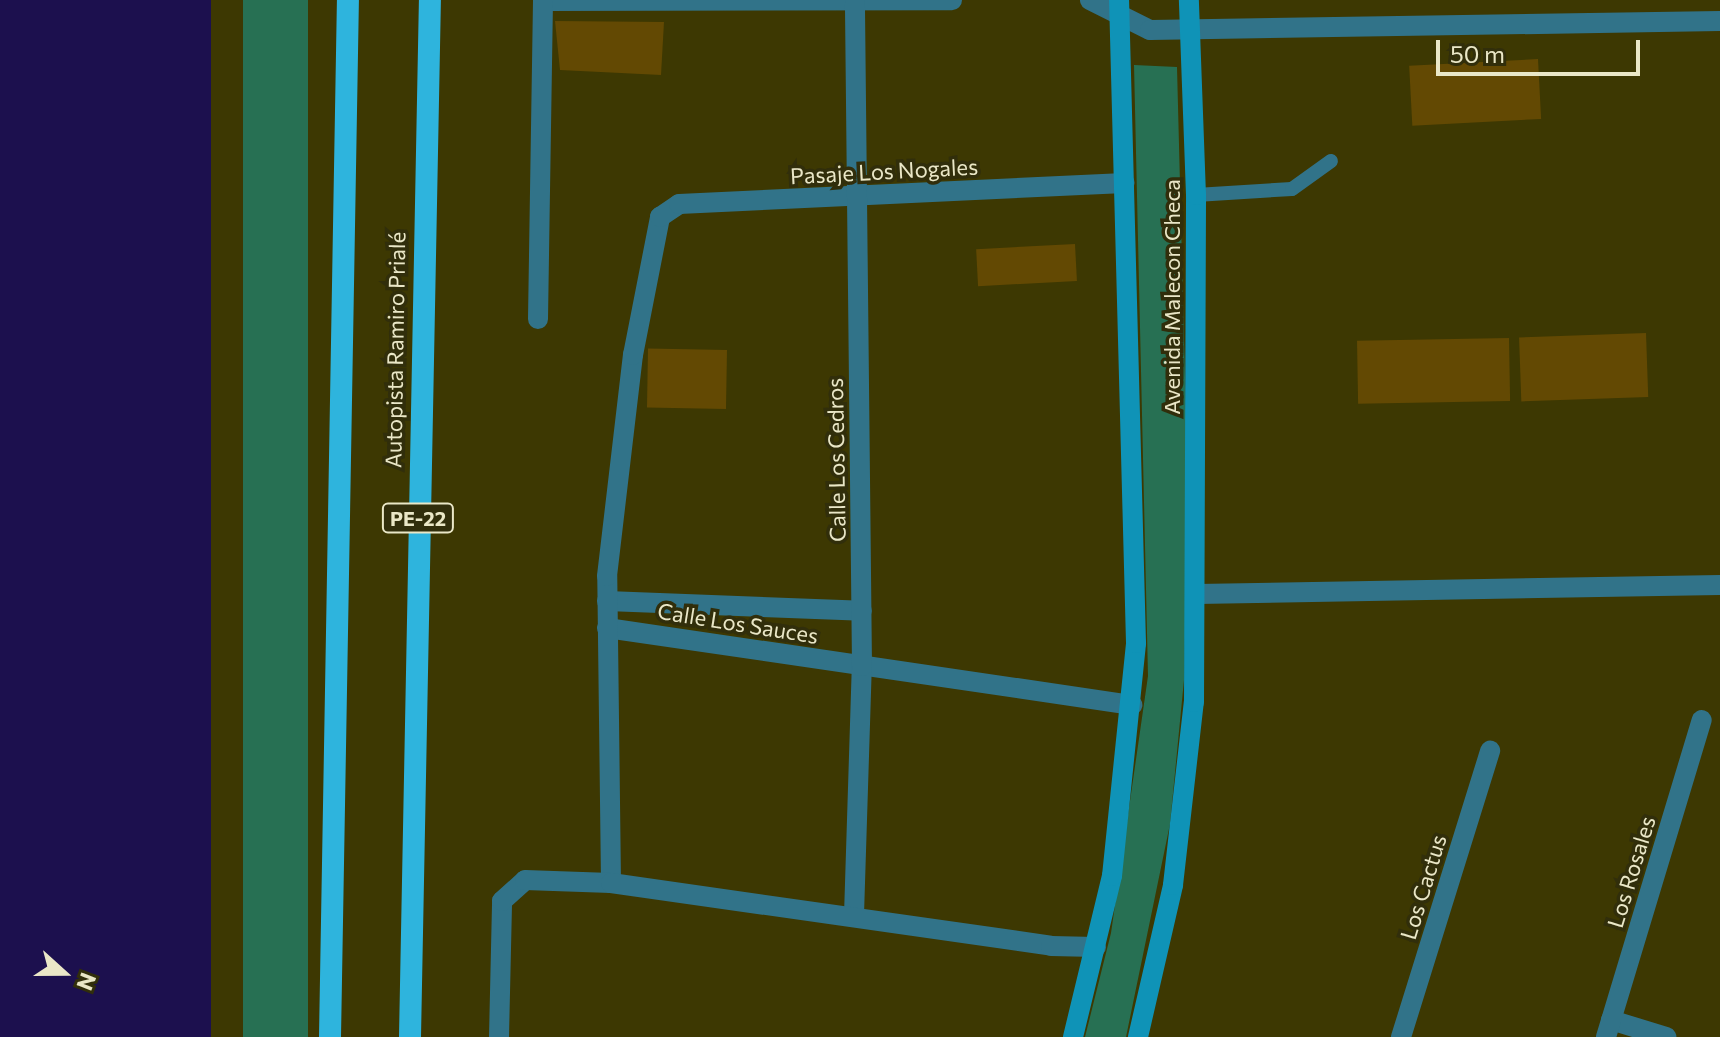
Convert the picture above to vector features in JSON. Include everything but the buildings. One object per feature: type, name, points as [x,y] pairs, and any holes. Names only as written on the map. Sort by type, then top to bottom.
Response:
[{"type":"highway","points":[[330,1037],[348,0]]},
{"type":"highway","name":"Autopista Ramiro Prialé","points":[[410,1037],[430,0]]},
{"type":"main road","name":"Avenida Malecon Checa","points":[[1138,1037],[1173,885],[1187,782],[1197,594],[1196,195],[1189,0]]},
{"type":"main road","name":"Avenida Malecon Checa","points":[[1073,1037],[1112,876],[1132,705],[1138,576],[1119,6]]},
{"type":"street","points":[[538,319],[543,0],[855,4],[952,0]]},
{"type":"street","points":[[1090,0],[1119,6],[1140,28],[1190,31],[1720,21]]},
{"type":"street","name":"Calle Los Cedros","points":[[854,915],[862,666],[855,4]]},
{"type":"street","name":"Pasaje Los Nogales","points":[[607,601],[633,355],[657,228],[679,204],[1125,183]]},
{"type":"street","points":[[1197,594],[1720,585]]},
{"type":"street","points":[[611,883],[607,601],[862,611]]},
{"type":"street","name":"Calle Los Sauces","points":[[607,628],[1132,705]]},
{"type":"street","name":"Los Rosales","points":[[1609,1029],[1702,720]]},
{"type":"street","name":"Los Cactus","points":[[1401,1037],[1490,751]]},
{"type":"street","points":[[499,1037],[502,901],[509,888],[525,880],[611,883],[854,915],[1051,946],[1096,947]]},
{"type":"street","points":[[1609,1029],[1666,1037]]},
{"type":"lane","points":[[1196,195],[1292,189],[1331,161]]},
{"type":"green space","points":[[243,0],[308,0],[308,1037],[243,1037]]},
{"type":"green space","points":[[1134,65],[1177,67],[1188,494],[1184,680],[1170,824],[1126,1037],[1085,1037],[1111,933],[1148,676]]},
{"type":"shaded area","points":[[0,0],[211,0],[211,1037],[0,1037]]}]
